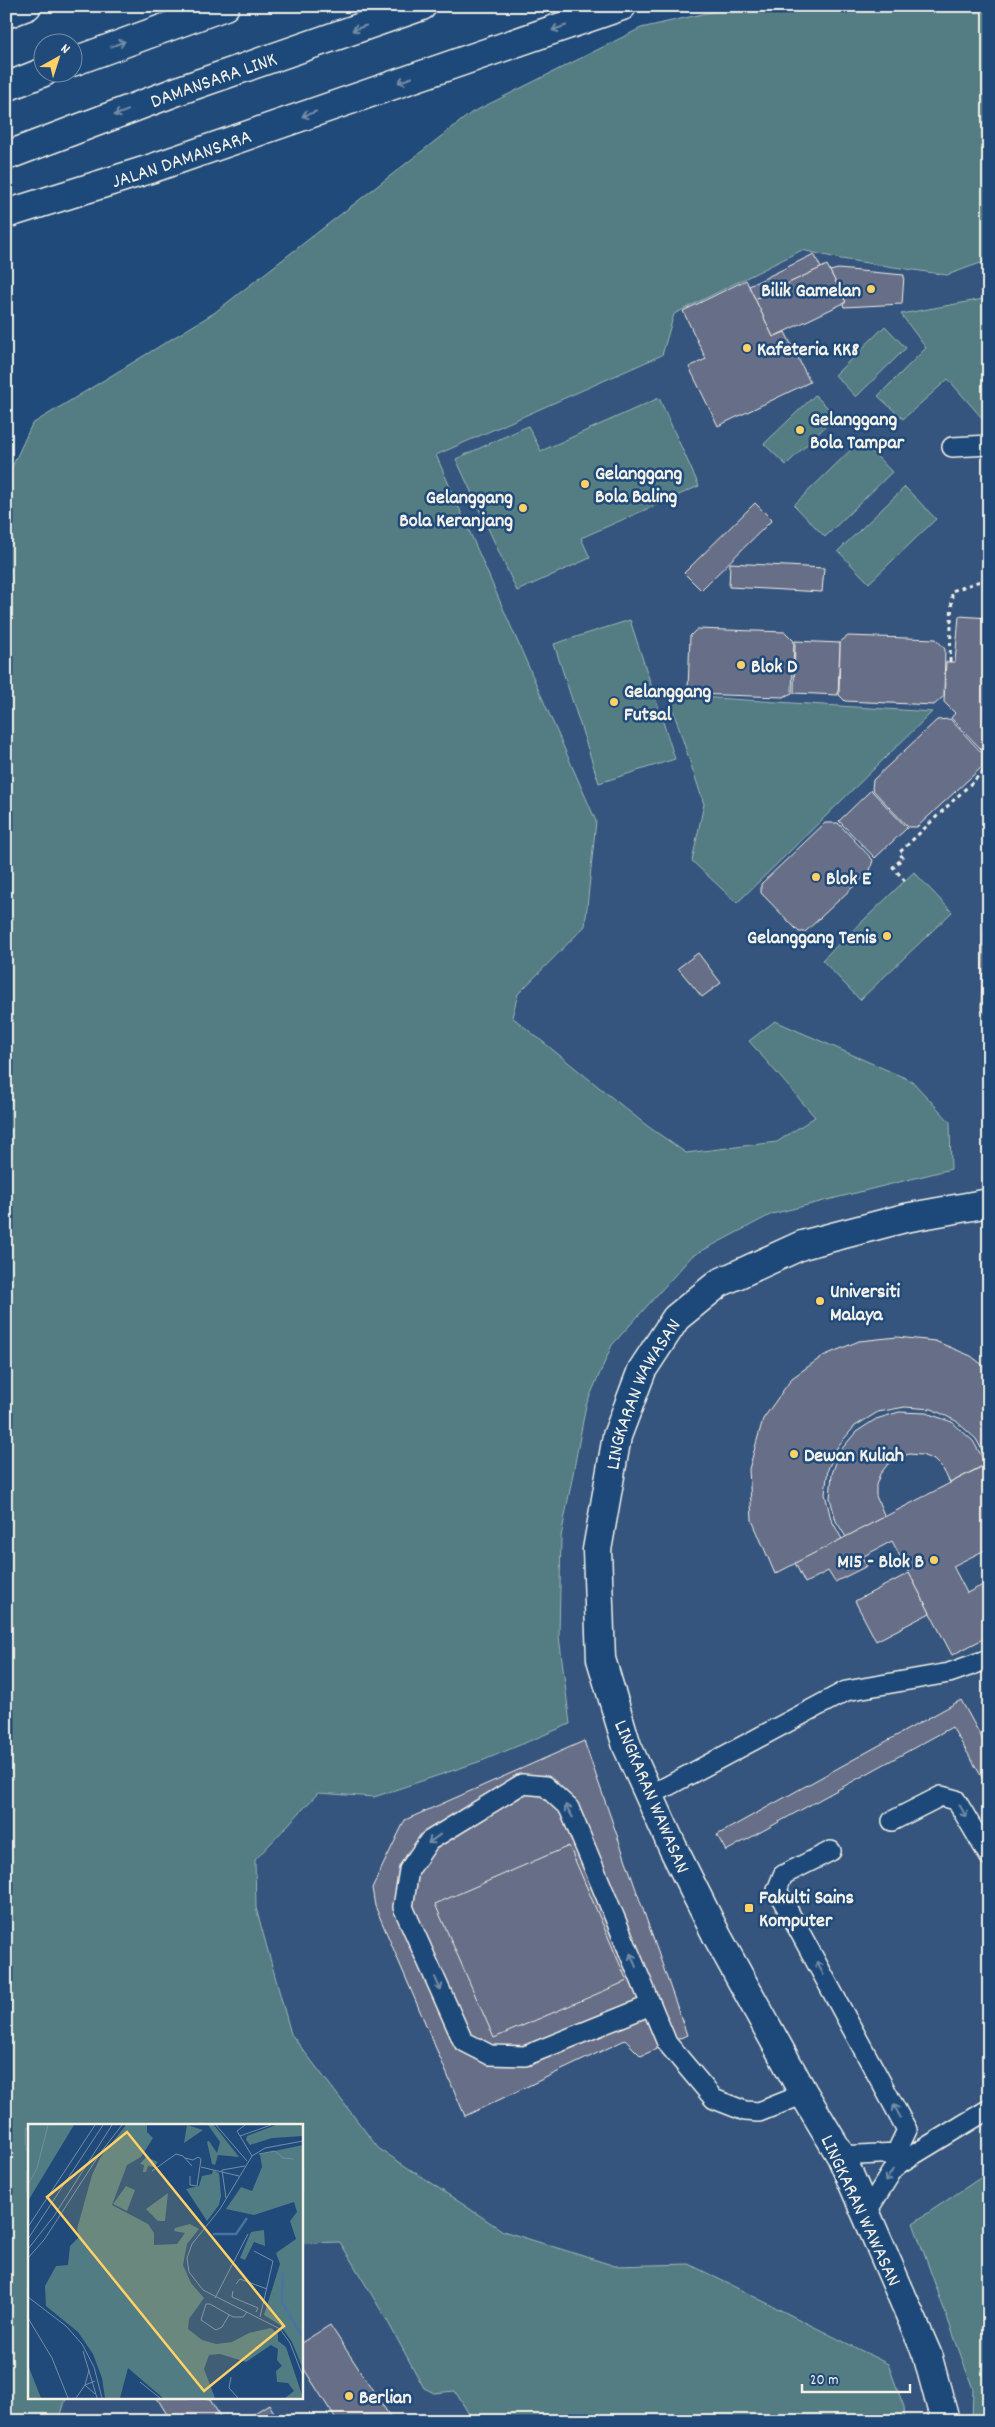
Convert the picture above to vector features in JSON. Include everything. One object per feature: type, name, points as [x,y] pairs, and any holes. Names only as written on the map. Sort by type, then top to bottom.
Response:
[{"type":"main road","points":[[6,14],[27,6]]},
{"type":"main road","points":[[82,58],[225,6]]},
{"type":"main road","name":"DAMANSARA LINK","points":[[6,156],[183,89],[422,6]]},
{"type":"main road","name":"JALAN DAMANSARA","points":[[6,214],[150,169],[622,6]]},
{"type":"main road","points":[[6,87],[32,77]]},
{"type":"main road","points":[[6,222],[150,169]]},
{"type":"main road","name":"LINGKARAN WAWASAN","points":[[945,2421],[927,2354],[842,2156],[804,2094],[717,1936],[649,1796],[627,1746],[601,1659],[597,1550],[617,1436],[642,1370],[676,1318],[719,1283],[802,1244],[905,1218],[989,1203]]},
{"type":"lane","points":[[952,447],[989,445]]},
{"type":"lane","points":[[649,1796],[846,1691],[949,1673],[989,1658]]},
{"type":"lane","points":[[651,2005],[525,2056],[490,2055],[463,2041],[403,1907],[409,1870],[428,1841],[522,1784],[545,1786],[569,1808],[667,2043],[714,2098],[745,2111],[759,2112],[804,2094]]},
{"type":"lane","points":[[892,1821],[941,1796],[956,1800],[989,1856]]},
{"type":"lane","points":[[830,1851],[783,1875],[777,1890],[908,2130],[896,2152],[842,2156]]},
{"type":"lane","points":[[866,2213],[894,2168],[989,2109]]},
{"type":"path","points":[[950,662],[952,590],[986,579]]},
{"type":"path","points":[[905,881],[893,867],[903,858],[898,852],[989,766]]},
{"type":"shaded area","name":"Universiti Malaya","points":[[802,250],[841,259],[947,275],[989,260],[989,2421],[59,2421],[65,2400],[302,2400],[302,2172],[377,2148],[291,2034],[256,1908],[255,1860],[318,1793],[371,1797],[570,1724],[559,1636],[561,1537],[586,1405],[612,1345],[692,1256],[772,1214],[951,1168],[912,1081],[775,1021],[749,1041],[816,1117],[777,1142],[686,1153],[646,1125],[512,1017],[518,994],[585,926],[596,821],[436,455],[662,355],[674,314]]},
{"type":"green space","points":[[737,6],[989,6],[989,260],[947,275],[841,259],[802,250],[674,314],[662,355],[436,455],[596,821],[585,926],[518,994],[512,1017],[646,1125],[686,1153],[777,1142],[815,1117],[749,1041],[775,1021],[912,1081],[950,1122],[951,1169],[772,1214],[692,1256],[612,1345],[586,1405],[561,1537],[559,1636],[570,1724],[484,1760],[374,1797],[318,1793],[255,1860],[256,1908],[291,2034],[378,2148],[503,2231],[615,2266],[689,2264],[888,2364],[904,2407],[905,2421],[473,2421],[455,2391],[434,2393],[424,2388],[388,2322],[340,2242],[302,2243],[302,2124],[28,2124],[28,2400],[65,2400],[59,2421],[6,2421],[6,480],[32,424],[214,313],[471,113],[641,28]]},
{"type":"green space","points":[[989,298],[989,426],[948,379],[903,419],[878,396],[926,348],[901,314]]},
{"type":"green space","name":"Gelanggang Bola Tampar","points":[[885,326],[906,348],[856,397],[835,375]]},
{"type":"green space","name":"Gelanggang Bola Tampar","points":[[815,395],[836,416],[786,465],[764,444]]},
{"type":"green space","name":"Gelanggang Bola Baling","points":[[659,398],[699,486],[581,538],[590,558],[517,591],[456,459],[528,426],[541,451]]},
{"type":"green space","points":[[861,440],[892,472],[825,537],[794,505]]},
{"type":"green space","points":[[905,487],[936,519],[869,583],[838,551]]},
{"type":"green space","name":"Gelanggang Futsal","points":[[630,620],[675,759],[599,783],[554,644]]},
{"type":"green space","points":[[668,695],[932,712],[737,903],[692,861],[704,804]]},
{"type":"green space","name":"Gelanggang Tenis","points":[[914,872],[952,912],[860,1000],[822,960]]},
{"type":"green space","points":[[989,2172],[989,2421],[972,2421],[973,2389],[913,2223]]},
{"type":"building","points":[[814,254],[821,268],[755,299],[749,286]]},
{"type":"building","points":[[827,265],[846,302],[773,337],[755,299]]},
{"type":"building","name":"Bilik Gamelan","points":[[838,269],[904,275],[902,304],[844,307],[843,304],[846,302],[830,271]]},
{"type":"building","name":"Kafeteria KK8","points":[[746,280],[773,337],[785,332],[810,382],[718,426],[689,367],[706,359],[683,311]]},
{"type":"building","points":[[755,503],[772,520],[701,590],[684,573]]},
{"type":"building","points":[[989,539],[989,599],[986,598]]},
{"type":"building","points":[[730,563],[824,568],[822,592],[729,587]]},
{"type":"building","points":[[959,616],[989,618],[989,750],[987,748],[983,751],[951,718],[955,713],[944,702],[946,662],[955,662]]},
{"type":"building","name":"Blok D","points":[[697,629],[785,632],[794,641],[792,693],[783,697],[693,694],[688,689],[690,636]]},
{"type":"building","name":"Blok D","points":[[848,636],[936,639],[945,649],[944,696],[934,705],[845,701],[839,695],[840,642]]},
{"type":"building","name":"Blok D","points":[[795,641],[840,643],[838,695],[794,693]]},
{"type":"building","name":"Blok E","points":[[950,719],[982,753],[982,767],[917,827],[908,827],[872,789],[873,780],[937,720]]},
{"type":"building","name":"Blok E","points":[[871,790],[907,828],[875,858],[839,821]]},
{"type":"building","name":"Blok E","points":[[825,823],[838,823],[873,860],[870,871],[805,932],[799,932],[761,893],[761,884]]},
{"type":"building","points":[[989,919],[989,1017],[981,1009],[984,921]]},
{"type":"building","points":[[698,953],[721,983],[702,997],[678,968]]},
{"type":"building","name":"Dewan Kuliah","points":[[897,1337],[935,1341],[971,1356],[989,1370],[989,1463],[976,1439],[956,1421],[932,1409],[905,1407],[878,1412],[855,1426],[838,1446],[828,1469],[825,1494],[831,1519],[842,1539],[775,1574],[752,1520],[749,1469],[763,1419],[792,1378],[823,1356],[859,1341]]},
{"type":"building","name":"Dewan Kuliah","points":[[899,1412],[926,1413],[952,1422],[973,1441],[986,1464],[950,1483],[943,1469],[934,1460],[922,1455],[909,1454],[898,1458],[888,1464],[880,1474],[876,1485],[876,1496],[885,1517],[846,1537],[836,1521],[830,1498],[832,1474],[840,1451],[856,1432],[876,1419]]},
{"type":"building","name":"M15 - Blok B","points":[[989,1463],[989,1548],[953,1566],[967,1593],[989,1582],[989,1636],[952,1655],[892,1541],[862,1557],[867,1566],[835,1582],[828,1571],[805,1583],[795,1563]]},
{"type":"building","points":[[909,1573],[930,1613],[876,1641],[855,1601]]},
{"type":"building","points":[[961,1700],[989,1751],[989,1789],[952,1727],[726,1851],[717,1835]]},
{"type":"building","points":[[584,1741],[687,2035],[641,2056],[625,2040],[465,2116],[375,1906],[372,1888],[405,1820]]},
{"type":"building","points":[[569,1846],[627,1981],[494,2038],[435,1904]]},
{"type":"building","name":"Berlian","points":[[330,2325],[393,2421],[337,2421],[304,2369],[302,2370],[302,2342]]},
{"type":"building","points":[[158,2400],[210,2400],[223,2421],[171,2421]]},
{"type":"building","points":[[269,2404],[279,2421],[242,2421]]},
{"type":"building","points":[[77,2414],[97,2421],[74,2421]]},
{"type":"place","name":"Bilik Gamelan","points":[[871,289]]},
{"type":"place","name":"Kafeteria KK8","points":[[747,348]]},
{"type":"place","name":"Gelanggang Bola Tampar","points":[[800,430]]},
{"type":"place","name":"Gelanggang Bola Baling","points":[[585,484]]},
{"type":"place","name":"Gelanggang Bola Keranjang","points":[[523,508]]},
{"type":"place","name":"Blok D","points":[[741,665]]},
{"type":"place","name":"Gelanggang Futsal","points":[[614,702]]},
{"type":"place","name":"Blok E","points":[[816,877]]},
{"type":"place","name":"Gelanggang Tenis","points":[[887,936]]},
{"type":"place","name":"Universiti Malaya","points":[[820,1301]]},
{"type":"place","name":"Dewan Kuliah","points":[[794,1454]]},
{"type":"place","name":"M15 - Blok B","points":[[934,1560]]},
{"type":"place","name":"Fakulti Sains Komputer","points":[[749,1908]]},
{"type":"place","name":"Berlian","points":[[349,2396]]}]
